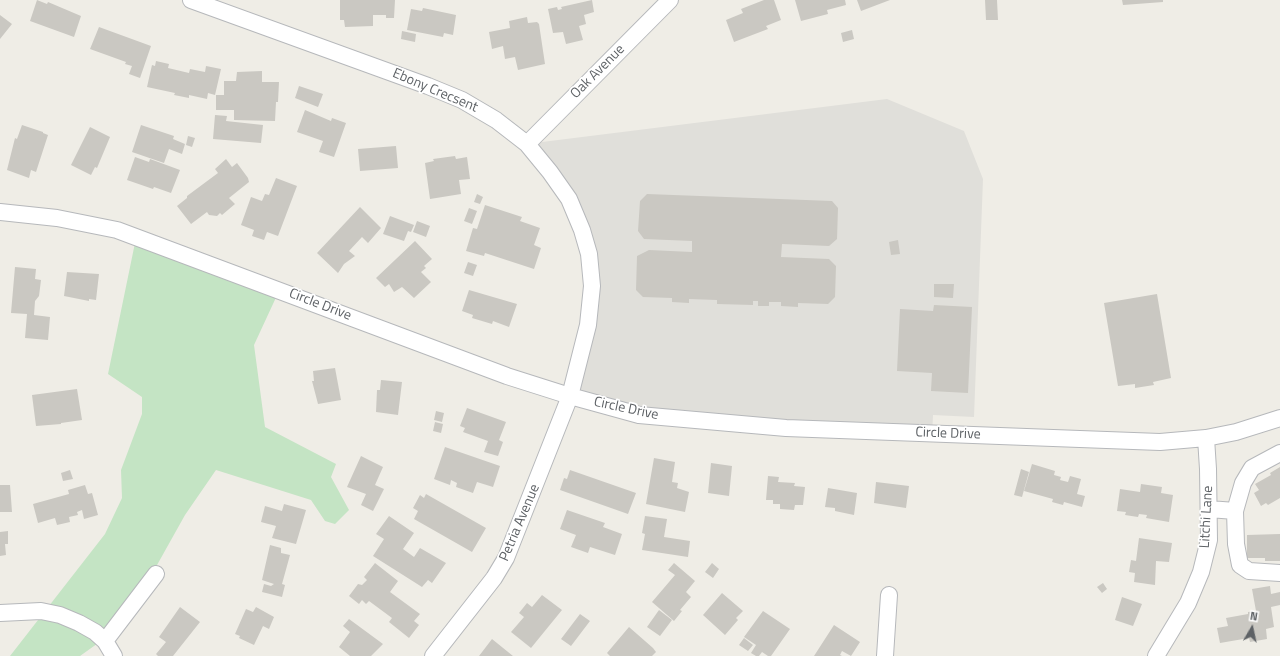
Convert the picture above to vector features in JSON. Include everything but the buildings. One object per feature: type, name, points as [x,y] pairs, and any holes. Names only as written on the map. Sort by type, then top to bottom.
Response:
[{"type":"street","name":"Ebony Crecsent","points":[[191,0],[428,86],[462,100],[496,120],[527,144],[550,172],[568,198],[582,230],[589,254],[592,286],[588,325],[570,396]]},
{"type":"street","name":"Oak Avenue","points":[[527,144],[670,0]]},
{"type":"street","name":"Circle Drive","points":[[0,212],[57,218],[117,230],[500,373],[570,396],[639,415],[786,428],[1160,442],[1206,438],[1236,432],[1280,418]]},
{"type":"street","name":"Petria Avenue","points":[[433,656],[494,578],[506,558],[570,396]]},
{"type":"street","name":"Litchi Lane","points":[[1156,656],[1188,604],[1201,572],[1209,540],[1206,438]]},
{"type":"street","points":[[1280,453],[1252,468],[1243,483],[1236,511],[1236,544],[1240,565],[1249,571],[1280,572]]},
{"type":"street","points":[[1209,509],[1236,511]]},
{"type":"street","points":[[105,641],[156,574]]},
{"type":"street","points":[[885,656],[889,595]]},
{"type":"street","points":[[0,613],[41,611],[60,615],[95,632],[105,641],[114,656]]},
{"type":"shaded area","points":[[887,99],[964,131],[983,179],[974,417],[933,415],[932,436],[786,429],[568,397],[587,325],[580,226],[526,144]]},
{"type":"green space","points":[[136,238],[279,291],[254,345],[265,427],[336,464],[331,477],[349,510],[335,524],[325,521],[311,500],[216,470],[185,515],[152,574],[101,641],[80,656],[10,656],[105,534],[122,498],[121,470],[142,414],[142,397],[108,374]]}]
